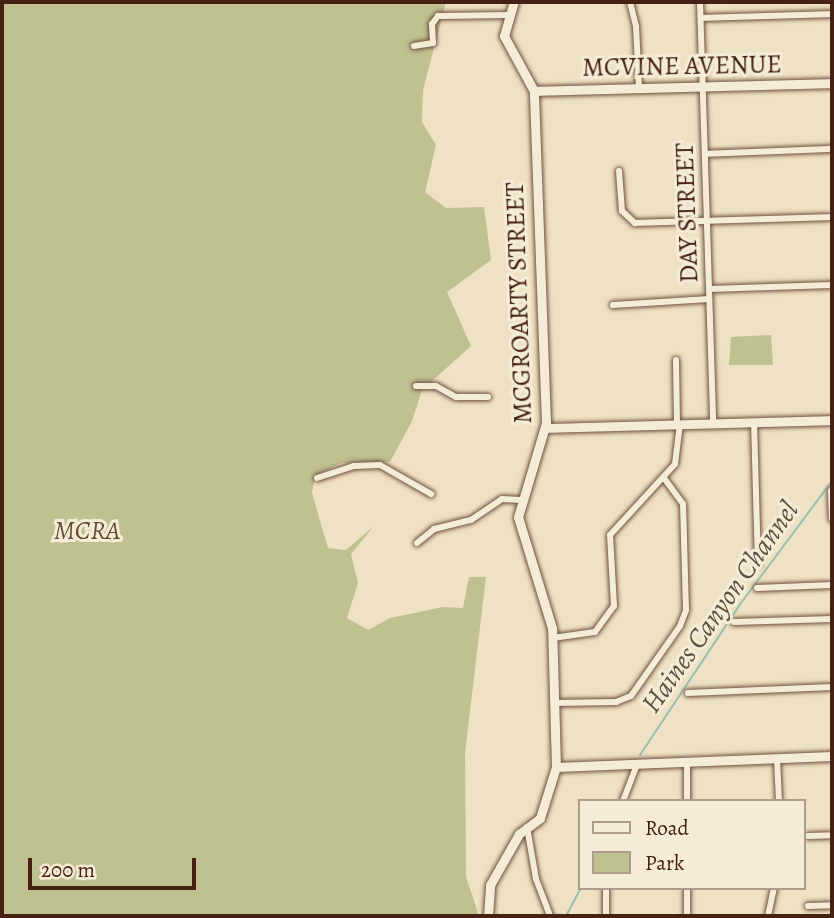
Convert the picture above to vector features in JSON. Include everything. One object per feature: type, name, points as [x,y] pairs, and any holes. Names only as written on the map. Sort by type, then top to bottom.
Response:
[{"type":"street","name":"MCGROARTY STREET","points":[[488,916],[489,885],[527,827],[541,815],[556,767],[553,638],[548,607],[519,527],[522,500],[546,428],[534,91],[503,36],[514,2]]},
{"type":"street","points":[[630,2],[636,26],[639,89]]},
{"type":"street","name":"DAY STREET","points":[[700,2],[713,423]]},
{"type":"street","points":[[414,46],[433,43],[435,19],[480,12],[509,15]]},
{"type":"street","points":[[701,18],[832,14]]},
{"type":"street","name":"MCVINE AVENUE","points":[[534,91],[832,83]]},
{"type":"street","points":[[705,154],[832,149]]},
{"type":"street","points":[[619,171],[625,217],[635,223],[832,217]]},
{"type":"street","points":[[709,289],[832,285]]},
{"type":"street","points":[[613,305],[709,299]]},
{"type":"street","points":[[553,638],[585,637],[600,628],[616,600],[612,530],[665,478],[679,454],[676,360]]},
{"type":"street","points":[[416,386],[436,386],[456,397],[488,397]]},
{"type":"street","points":[[546,428],[832,419]]},
{"type":"street","points":[[754,422],[758,564]]},
{"type":"street","points":[[317,478],[354,466],[380,465],[431,495]]},
{"type":"street","points":[[554,703],[616,702],[631,696],[680,626],[686,610],[682,504],[665,478]]},
{"type":"street","points":[[831,491],[832,519]]},
{"type":"street","points":[[417,543],[434,529],[471,520],[502,499],[522,500]]},
{"type":"street","points":[[757,588],[832,585]]},
{"type":"street","points":[[734,622],[832,619]]},
{"type":"street","points":[[688,693],[832,687]]},
{"type":"street","points":[[556,767],[832,756]]},
{"type":"street","points":[[777,759],[779,799]]},
{"type":"street","points":[[687,762],[687,799]]},
{"type":"street","points":[[624,799],[638,764]]},
{"type":"street","points":[[527,827],[536,879],[550,916]]},
{"type":"street","points":[[808,835],[832,835]]},
{"type":"street","points":[[606,890],[606,916]]},
{"type":"street","points":[[687,890],[687,916]]},
{"type":"street","points":[[768,916],[774,890]]},
{"type":"street","points":[[808,906],[832,905]]},
{"type":"green space","name":"MCRA","points":[[2,2],[446,2],[423,90],[422,122],[436,145],[425,192],[446,208],[484,207],[491,260],[447,292],[471,346],[422,390],[412,421],[390,462],[341,463],[315,476],[312,493],[328,548],[346,550],[374,526],[351,554],[358,583],[347,618],[368,630],[390,618],[443,607],[463,608],[469,577],[486,577],[465,753],[466,877],[479,916],[2,916]]},
{"type":"green space","points":[[771,335],[773,365],[729,365],[731,337]]},
{"type":"waterway","name":"Haines Canyon Channel","points":[[640,755],[741,603],[832,481]]},
{"type":"waterway","name":"Haines Canyon Channel","points":[[566,916],[580,890]]}]
